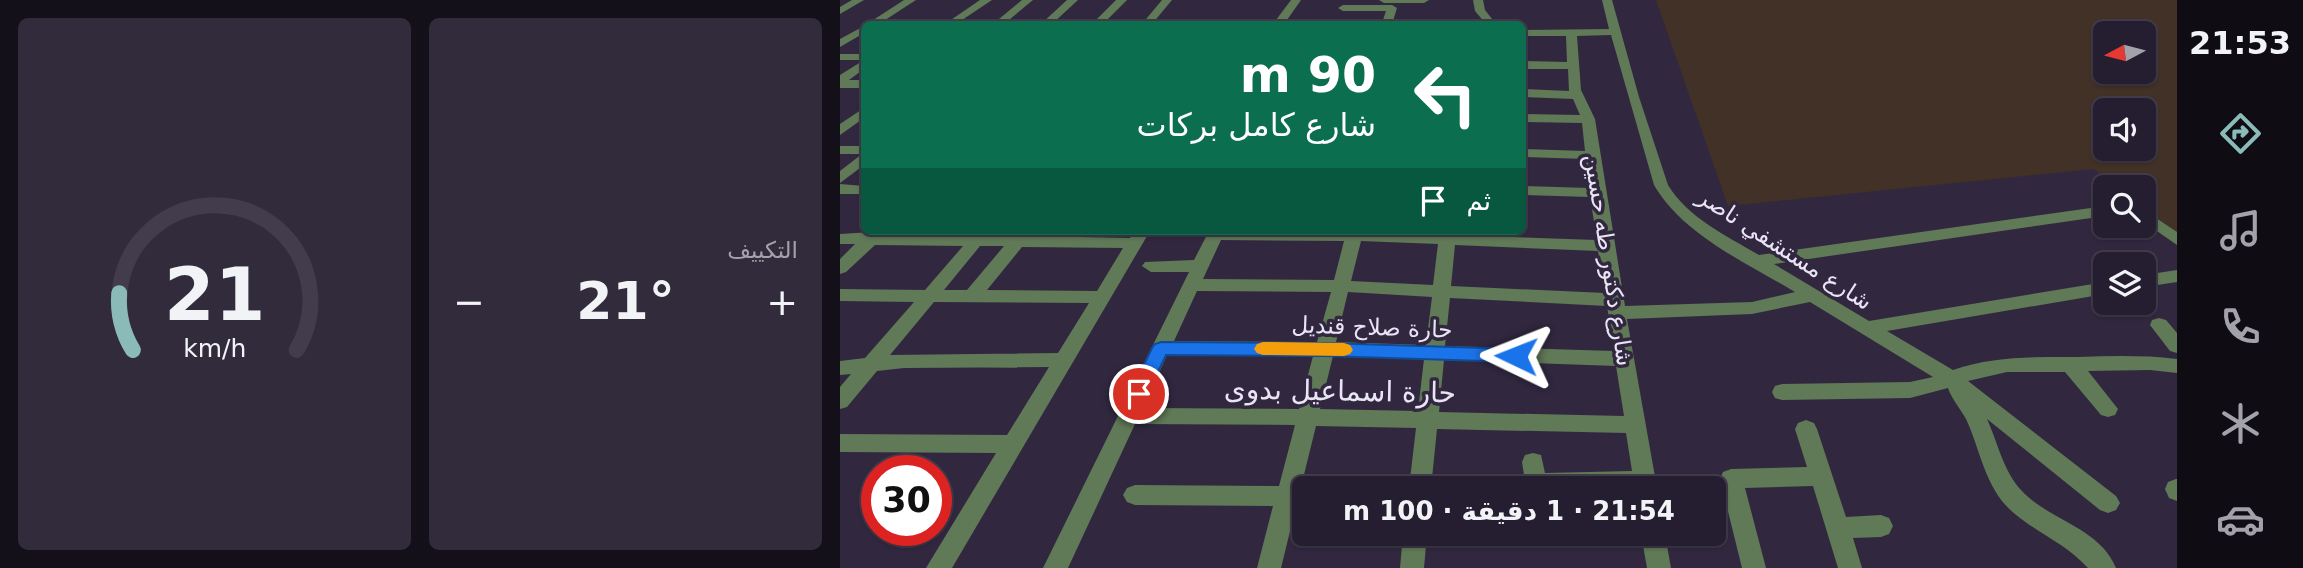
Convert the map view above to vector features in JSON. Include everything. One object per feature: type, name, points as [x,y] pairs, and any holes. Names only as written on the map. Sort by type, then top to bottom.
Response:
[{"type":"street","points":[[840,11],[859,0]]},
{"type":"street","points":[[877,21],[911,0]]},
{"type":"street","points":[[955,21],[987,0]]},
{"type":"street","points":[[1002,21],[1028,0]]},
{"type":"street","points":[[1049,21],[1073,0]]},
{"type":"street","points":[[1100,21],[1122,0]]},
{"type":"street","points":[[1150,21],[1167,0]]},
{"type":"street","points":[[1281,21],[1296,0]]},
{"type":"street","points":[[1384,0],[1424,0]]},
{"type":"street","points":[[1478,0],[1480,11],[1488,21]]},
{"type":"street","name":"شارع مستشفي ناصر","points":[[1607,0],[1657,172],[1670,200],[1703,228],[1948,379]]},
{"type":"street","points":[[1343,8],[1392,8],[1390,21]]},
{"type":"street","points":[[840,33],[861,31]]},
{"type":"street","points":[[840,44],[861,32]]},
{"type":"street","points":[[1526,33],[1615,32]]},
{"type":"street","name":"شارع دكتور طه حسين","points":[[1571,33],[1576,95],[1588,119],[1591,155],[1644,476]]},
{"type":"street","points":[[840,57],[861,57]]},
{"type":"street","points":[[1526,65],[1573,65]]},
{"type":"street","points":[[840,82],[861,66]]},
{"type":"street","points":[[840,82],[861,84]]},
{"type":"street","points":[[1526,93],[1576,95]]},
{"type":"street","points":[[840,114],[861,114]]},
{"type":"street","points":[[840,131],[861,116]]},
{"type":"street","points":[[1526,118],[1588,119]]},
{"type":"street","points":[[840,150],[861,150]]},
{"type":"street","points":[[1526,153],[1591,155]]},
{"type":"street","points":[[840,179],[861,162]]},
{"type":"street","points":[[840,189],[861,190]]},
{"type":"street","points":[[1526,190],[1597,193]]},
{"type":"street","points":[[1757,261],[2093,213]]},
{"type":"street","points":[[2156,224],[2177,240]]},
{"type":"street","points":[[840,268],[874,235]]},
{"type":"street","points":[[840,239],[874,235],[1139,237]]},
{"type":"street","points":[[1055,568],[1215,235]]},
{"type":"street","points":[[1269,568],[1354,235]]},
{"type":"street","points":[[1421,476],[1448,235],[1606,246]]},
{"type":"street","points":[[840,401],[980,236]]},
{"type":"street","points":[[972,296],[1021,236]]},
{"type":"street","points":[[938,568],[1139,237]]},
{"type":"street","points":[[1151,266],[1200,266]]},
{"type":"street","points":[[2156,279],[2177,276]]},
{"type":"street","points":[[1191,285],[1341,286],[1616,307],[1752,307],[1812,295]]},
{"type":"street","points":[[1865,328],[2093,290]]},
{"type":"street","points":[[840,295],[1103,297]]},
{"type":"street","points":[[2159,325],[2177,346]]},
{"type":"street","name":"حارة صلاح قنديل","points":[[1161,348],[1325,349],[1624,359]]},
{"type":"street","points":[[840,368],[904,361],[1064,360]]},
{"type":"street","points":[[1782,392],[1910,390],[1976,370],[2007,365],[2150,363],[2177,366]]},
{"type":"street","points":[[2071,366],[2108,408]]},
{"type":"street","points":[[1948,379],[2019,430],[2108,503]]},
{"type":"street","points":[[1948,379],[1970,406],[2000,479],[2015,500],[2039,519],[2072,537],[2104,568]]},
{"type":"street","name":"حارة اسماعيل بدوى","points":[[1128,416],[1307,417],[1635,425]]},
{"type":"street","points":[[1806,429],[1850,568]]},
{"type":"street","points":[[840,443],[1013,444]]},
{"type":"street","points":[[1533,462],[1534,476]]},
{"type":"street","points":[[1754,568],[1731,479],[1821,476]]},
{"type":"street","points":[[1135,495],[1287,496]]},
{"type":"street","points":[[1838,528],[1881,526]]},
{"type":"street","points":[[1412,568],[1414,546]]},
{"type":"street","points":[[1655,546],[1659,568]]},
{"type":"shaded area","points":[[1656,0],[2177,0],[2177,237],[2156,220],[2156,175],[2101,175],[2094,169],[1728,206]]},
{"type":"slow traffic","points":[[1263,349],[1344,350]]},
{"type":"route","points":[[1139,394],[1161,348],[1325,349],[1516,356]]}]
